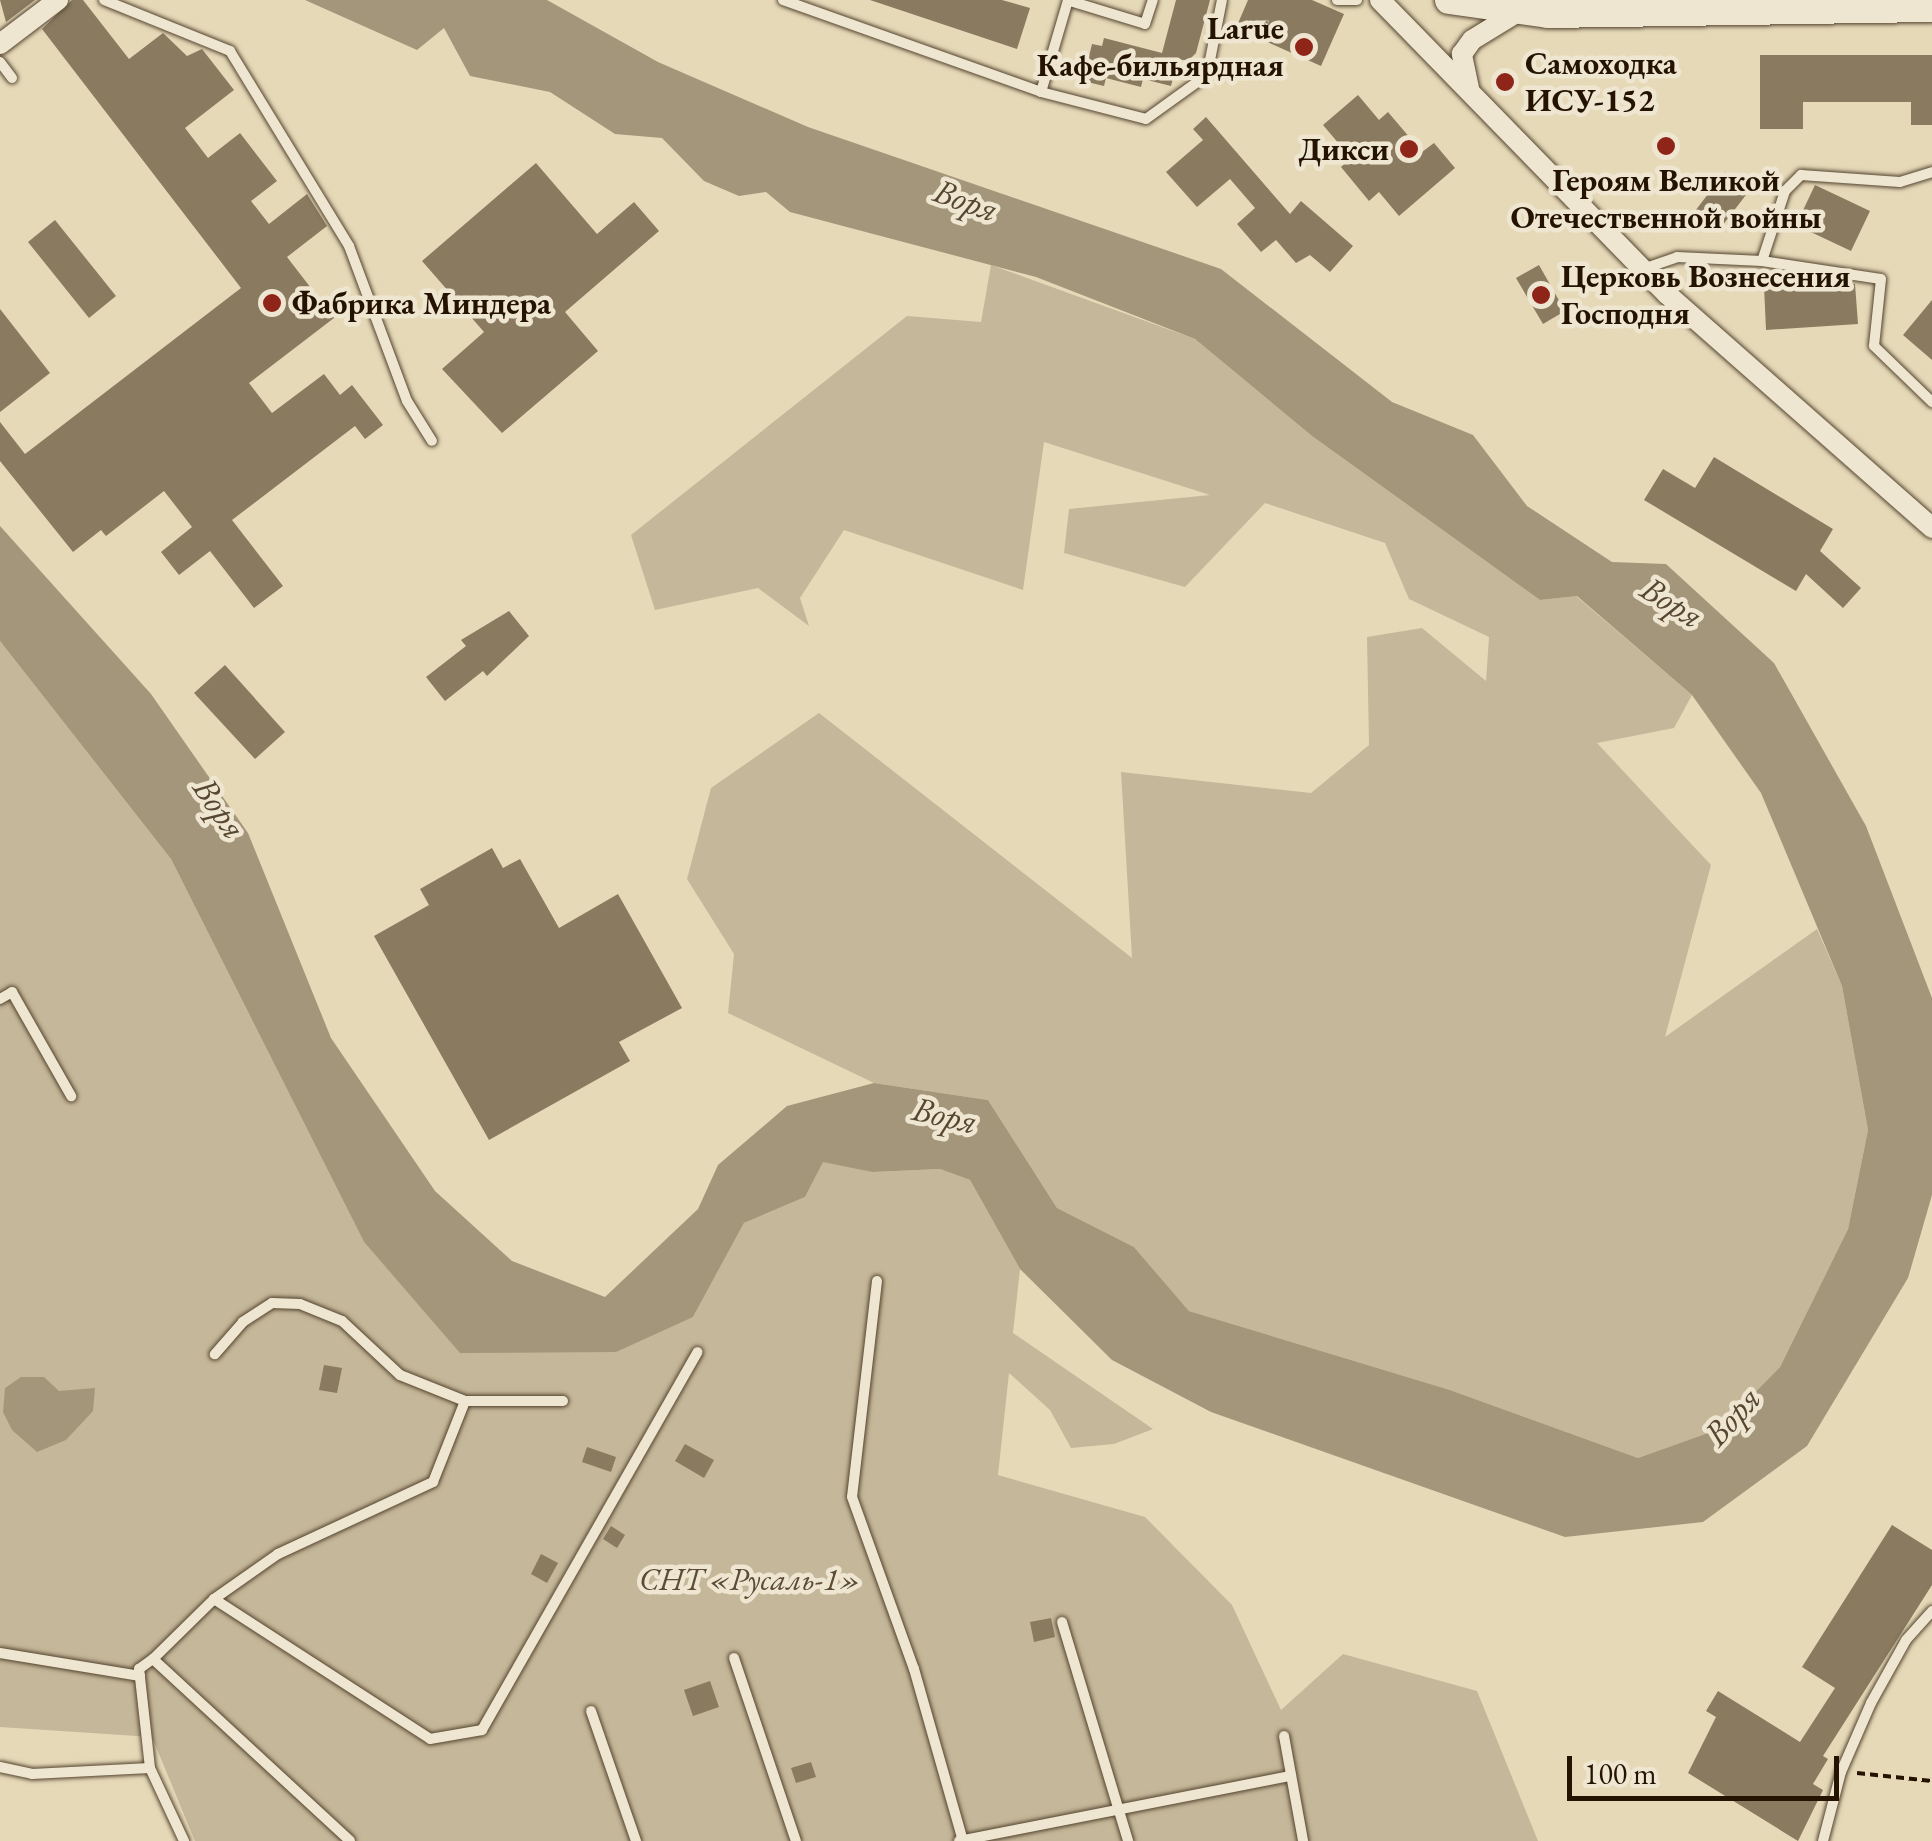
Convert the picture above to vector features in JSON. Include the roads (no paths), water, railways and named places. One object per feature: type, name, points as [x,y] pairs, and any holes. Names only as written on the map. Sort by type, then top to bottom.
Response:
[{"type":"main road","points":[[1448,0],[1521,10],[1932,8]]},
{"type":"street","points":[[0,44],[58,0]]},
{"type":"street","points":[[1380,0],[1643,270],[1932,528]]},
{"type":"street","points":[[1470,90],[1462,54],[1472,40],[1521,10]]},
{"type":"lane","points":[[104,0],[230,51],[349,246],[407,401],[432,441]]},
{"type":"lane","points":[[782,0],[1040,92],[1146,118],[1207,76],[1222,0]]},
{"type":"lane","points":[[1040,92],[1069,0],[1145,24],[1153,0]]},
{"type":"lane","points":[[1338,0],[1356,0]]},
{"type":"lane","points":[[0,62],[12,78]]},
{"type":"lane","points":[[1762,261],[1785,191],[1801,175],[1900,182],[1932,172]]},
{"type":"lane","points":[[1643,270],[1676,257],[1762,261],[1880,278],[1874,346],[1932,402]]},
{"type":"lane","points":[[0,1000],[12,992],[71,1096]]},
{"type":"lane","points":[[877,1281],[852,1497],[878,1586],[914,1669],[962,1841],[1291,1776]]},
{"type":"lane","points":[[215,1354],[243,1322],[272,1303],[300,1304],[342,1320],[400,1375],[465,1402],[563,1400]]},
{"type":"lane","points":[[214,1599],[430,1740],[482,1730],[698,1352]]},
{"type":"lane","points":[[184,1841],[150,1768],[140,1676],[214,1599],[278,1554],[433,1482],[465,1402]]},
{"type":"lane","points":[[1822,1841],[1841,1772],[1888,1672],[1932,1611]]},
{"type":"lane","points":[[1062,1622],[1128,1841]]},
{"type":"lane","points":[[0,1653],[140,1676]]},
{"type":"lane","points":[[734,1658],[796,1841]]},
{"type":"lane","points":[[153,1659],[350,1841]]},
{"type":"lane","points":[[591,1711],[636,1841]]},
{"type":"lane","points":[[1284,1736],[1303,1841]]},
{"type":"lane","points":[[0,1767],[32,1774],[150,1768]]},
{"type":"water","name":"Воря","points":[[305,0],[547,0],[658,62],[808,127],[1221,269],[1392,402],[1473,435],[1527,506],[1612,562],[1666,564],[1774,663],[1866,826],[1932,998],[1932,1195],[1908,1278],[1807,1446],[1703,1522],[1565,1537],[1211,1412],[1112,1360],[1020,1269],[970,1180],[940,1169],[872,1172],[823,1162],[805,1197],[744,1223],[693,1317],[616,1352],[460,1353],[364,1242],[171,859],[0,641],[0,526],[151,694],[248,833],[331,1038],[435,1191],[512,1261],[605,1297],[698,1209],[718,1165],[787,1106],[874,1083],[988,1100],[1057,1208],[1134,1247],[1189,1311],[1450,1390],[1638,1458],[1719,1429],[1780,1367],[1848,1229],[1868,1130],[1842,986],[1761,793],[1692,695],[1577,596],[1540,600],[1312,436],[1195,339],[1036,277],[790,212],[766,192],[739,196],[704,181],[662,138],[615,134],[550,92],[470,76],[444,28],[417,50]]},
{"type":"water","points":[[21,1377],[44,1377],[59,1391],[95,1388],[93,1411],[66,1440],[37,1452],[12,1430],[3,1412],[5,1388]]},
{"type":"place","name":"Larue Кафе-бильярдная","points":[[1304,47]]},
{"type":"place","name":"Самоходка ИСУ-152","points":[[1505,82]]},
{"type":"place","name":"Героям Великой Отечественной войны","points":[[1666,146]]},
{"type":"place","name":"Дикси","points":[[1409,149]]},
{"type":"place","name":"Церковь Вознесения Господня","points":[[1541,295]]},
{"type":"place","name":"Фабрика Миндера","points":[[272,303]]},
{"type":"park label","name":"СНТ «Русаль-1»","points":[[750,1579]]}]
